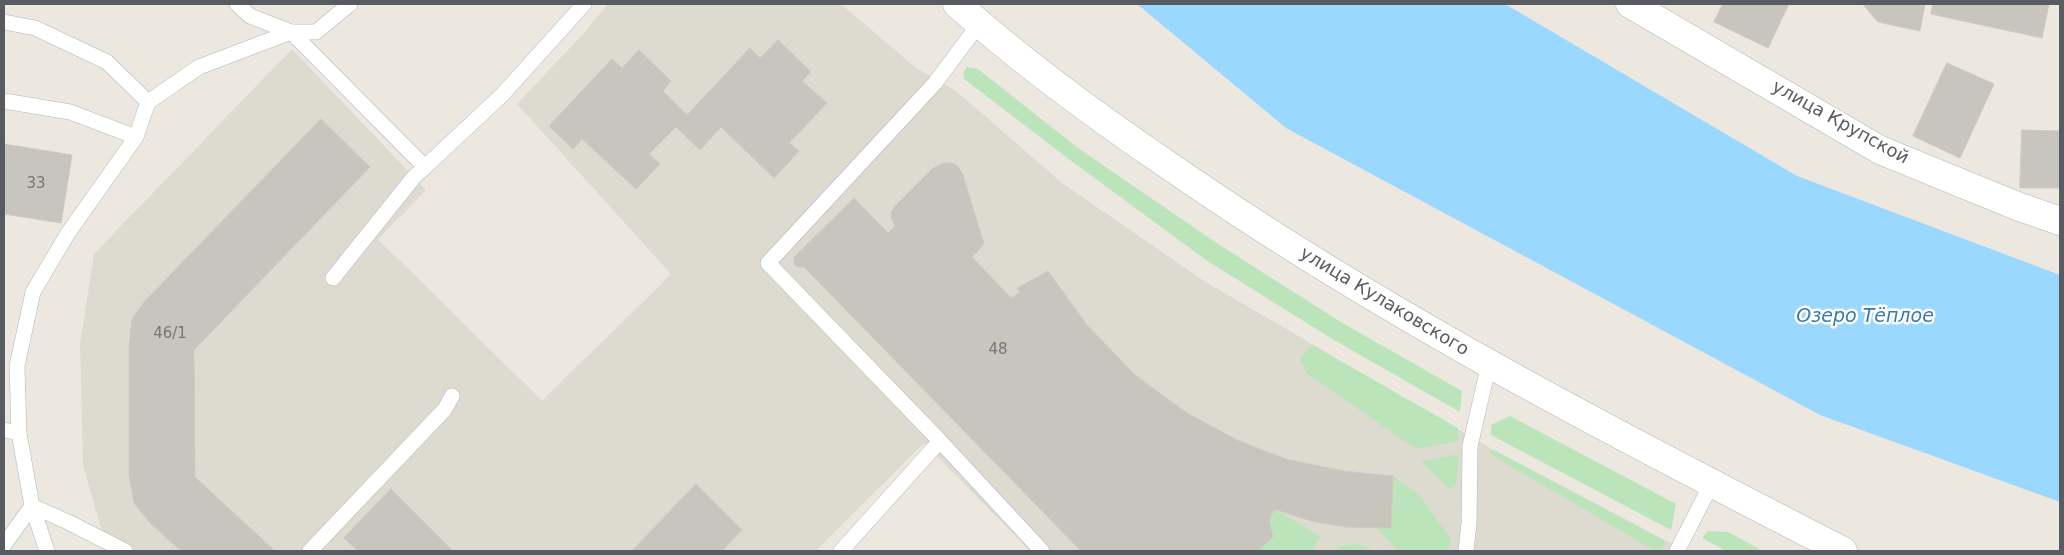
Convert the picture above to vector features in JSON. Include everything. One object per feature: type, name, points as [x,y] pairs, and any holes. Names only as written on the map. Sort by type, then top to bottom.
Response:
[{"type":"main road","name":"улица Кулаковского","points":[[957,4],[979,24],[1099,117],[1234,211],[1365,294],[1489,364],[1843,551]]},
{"type":"main road","name":"улица Крупской","points":[[1630,4],[1880,150],[2017,206],[2060,221]]},
{"type":"lane","points":[[237,4],[250,16],[291,32],[425,167]]},
{"type":"lane","points":[[47,551],[32,506],[19,434],[10,365],[33,292],[68,233],[136,138],[148,102],[199,67],[291,32],[316,32],[350,4]]},
{"type":"lane","points":[[333,278],[414,177],[502,95],[584,4]]},
{"type":"lane","points":[[4,22],[35,28],[107,62],[148,102]]},
{"type":"lane","points":[[979,24],[935,83],[768,263],[940,441],[1042,551]]},
{"type":"lane","points":[[4,101],[70,112],[136,138]]},
{"type":"lane","points":[[1466,551],[1469,523],[1470,446],[1489,364]]},
{"type":"lane","points":[[310,551],[445,409],[452,396]]},
{"type":"lane","points":[[4,430],[19,434]]},
{"type":"lane","points":[[841,551],[940,441]]},
{"type":"lane","points":[[1677,551],[1712,483]]},
{"type":"lane","points":[[4,545],[32,506]]},
{"type":"lane","points":[[32,506],[125,551]]},
{"type":"shaded area","points":[[608,4],[841,4],[916,68],[956,91],[1062,183],[1204,281],[1492,449],[1686,551],[1258,551],[1273,537],[1269,522],[1274,509],[1311,521],[1345,527],[1391,527],[1393,476],[1343,471],[1286,459],[1237,440],[1187,413],[1135,375],[1087,325],[1048,271],[1018,288],[1020,292],[1011,298],[972,257],[984,244],[963,175],[958,166],[952,163],[944,163],[933,168],[895,206],[891,213],[895,226],[888,233],[854,198],[794,256],[794,264],[797,267],[804,267],[1081,551],[1030,551],[924,443],[816,551],[722,551],[742,530],[696,485],[632,551],[453,551],[391,490],[345,538],[358,551],[275,551],[195,477],[194,350],[370,167],[321,119],[144,302],[132,319],[129,348],[129,475],[134,503],[150,523],[181,551],[108,551],[83,466],[80,344],[94,254],[292,49],[426,190],[378,239],[542,401],[671,274],[517,104],[584,33]]},
{"type":"green space","points":[[967,67],[978,69],[1078,148],[1218,244],[1344,324],[1462,391],[1460,412],[1334,340],[1206,260],[964,79],[963,73]]},
{"type":"green space","points":[[1312,345],[1458,428],[1458,441],[1416,449],[1306,373],[1300,359]]},
{"type":"green space","points":[[1510,416],[1676,504],[1671,530],[1491,435],[1491,425]]},
{"type":"green space","points":[[1492,449],[1665,541],[1662,551],[1655,551],[1490,454]]},
{"type":"green space","points":[[1454,455],[1459,458],[1456,486],[1449,489],[1421,461]]},
{"type":"green space","points":[[1393,476],[1420,496],[1451,539],[1449,551],[1398,551],[1377,528],[1391,527]]},
{"type":"green space","points":[[1274,509],[1320,536],[1313,551],[1258,551],[1273,537],[1269,522]]},
{"type":"green space","points":[[1708,531],[1728,532],[1763,551],[1726,551],[1702,538]]},
{"type":"green space","points":[[1354,544],[1374,551],[1332,551],[1341,546]]},
{"type":"water","name":"Озеро Тёплое","points":[[1137,4],[1505,4],[1797,176],[2060,275],[2060,502],[1820,415],[1286,128]]},
{"type":"building","points":[[1723,4],[1789,4],[1768,48],[1714,22]]},
{"type":"building","points":[[1863,4],[1925,4],[1920,31],[1878,22]]},
{"type":"building","points":[[1933,4],[2049,4],[2042,38],[1931,14]]},
{"type":"building","points":[[778,40],[811,72],[802,81],[827,103],[789,143],[799,151],[774,178],[721,127],[700,150],[676,127],[649,154],[660,164],[636,189],[582,139],[573,149],[549,126],[612,59],[622,68],[639,50],[671,81],[663,91],[687,115],[750,48],[760,58]]},
{"type":"building","points":[[1947,63],[1994,84],[1960,158],[1913,136]]},
{"type":"building","points":[[321,119],[370,167],[194,350],[195,477],[275,551],[181,551],[150,523],[134,503],[129,475],[129,348],[132,319],[144,302]]},
{"type":"building","points":[[2022,130],[2060,131],[2060,188],[2020,188]]},
{"type":"building","points":[[4,144],[72,155],[61,223],[4,214]]},
{"type":"building","points":[[944,163],[952,163],[958,166],[963,175],[984,244],[972,257],[1011,298],[1020,292],[1017,288],[1048,271],[1087,325],[1135,375],[1187,413],[1237,440],[1286,459],[1343,471],[1393,476],[1391,528],[1345,527],[1311,521],[1274,509],[1269,522],[1273,537],[1258,551],[1081,551],[804,267],[797,267],[794,264],[794,257],[854,198],[888,233],[895,226],[891,213],[895,206],[933,168]]},
{"type":"building","points":[[696,484],[742,530],[722,551],[632,551]]},
{"type":"building","points":[[391,489],[453,551],[358,551],[344,538]]}]
